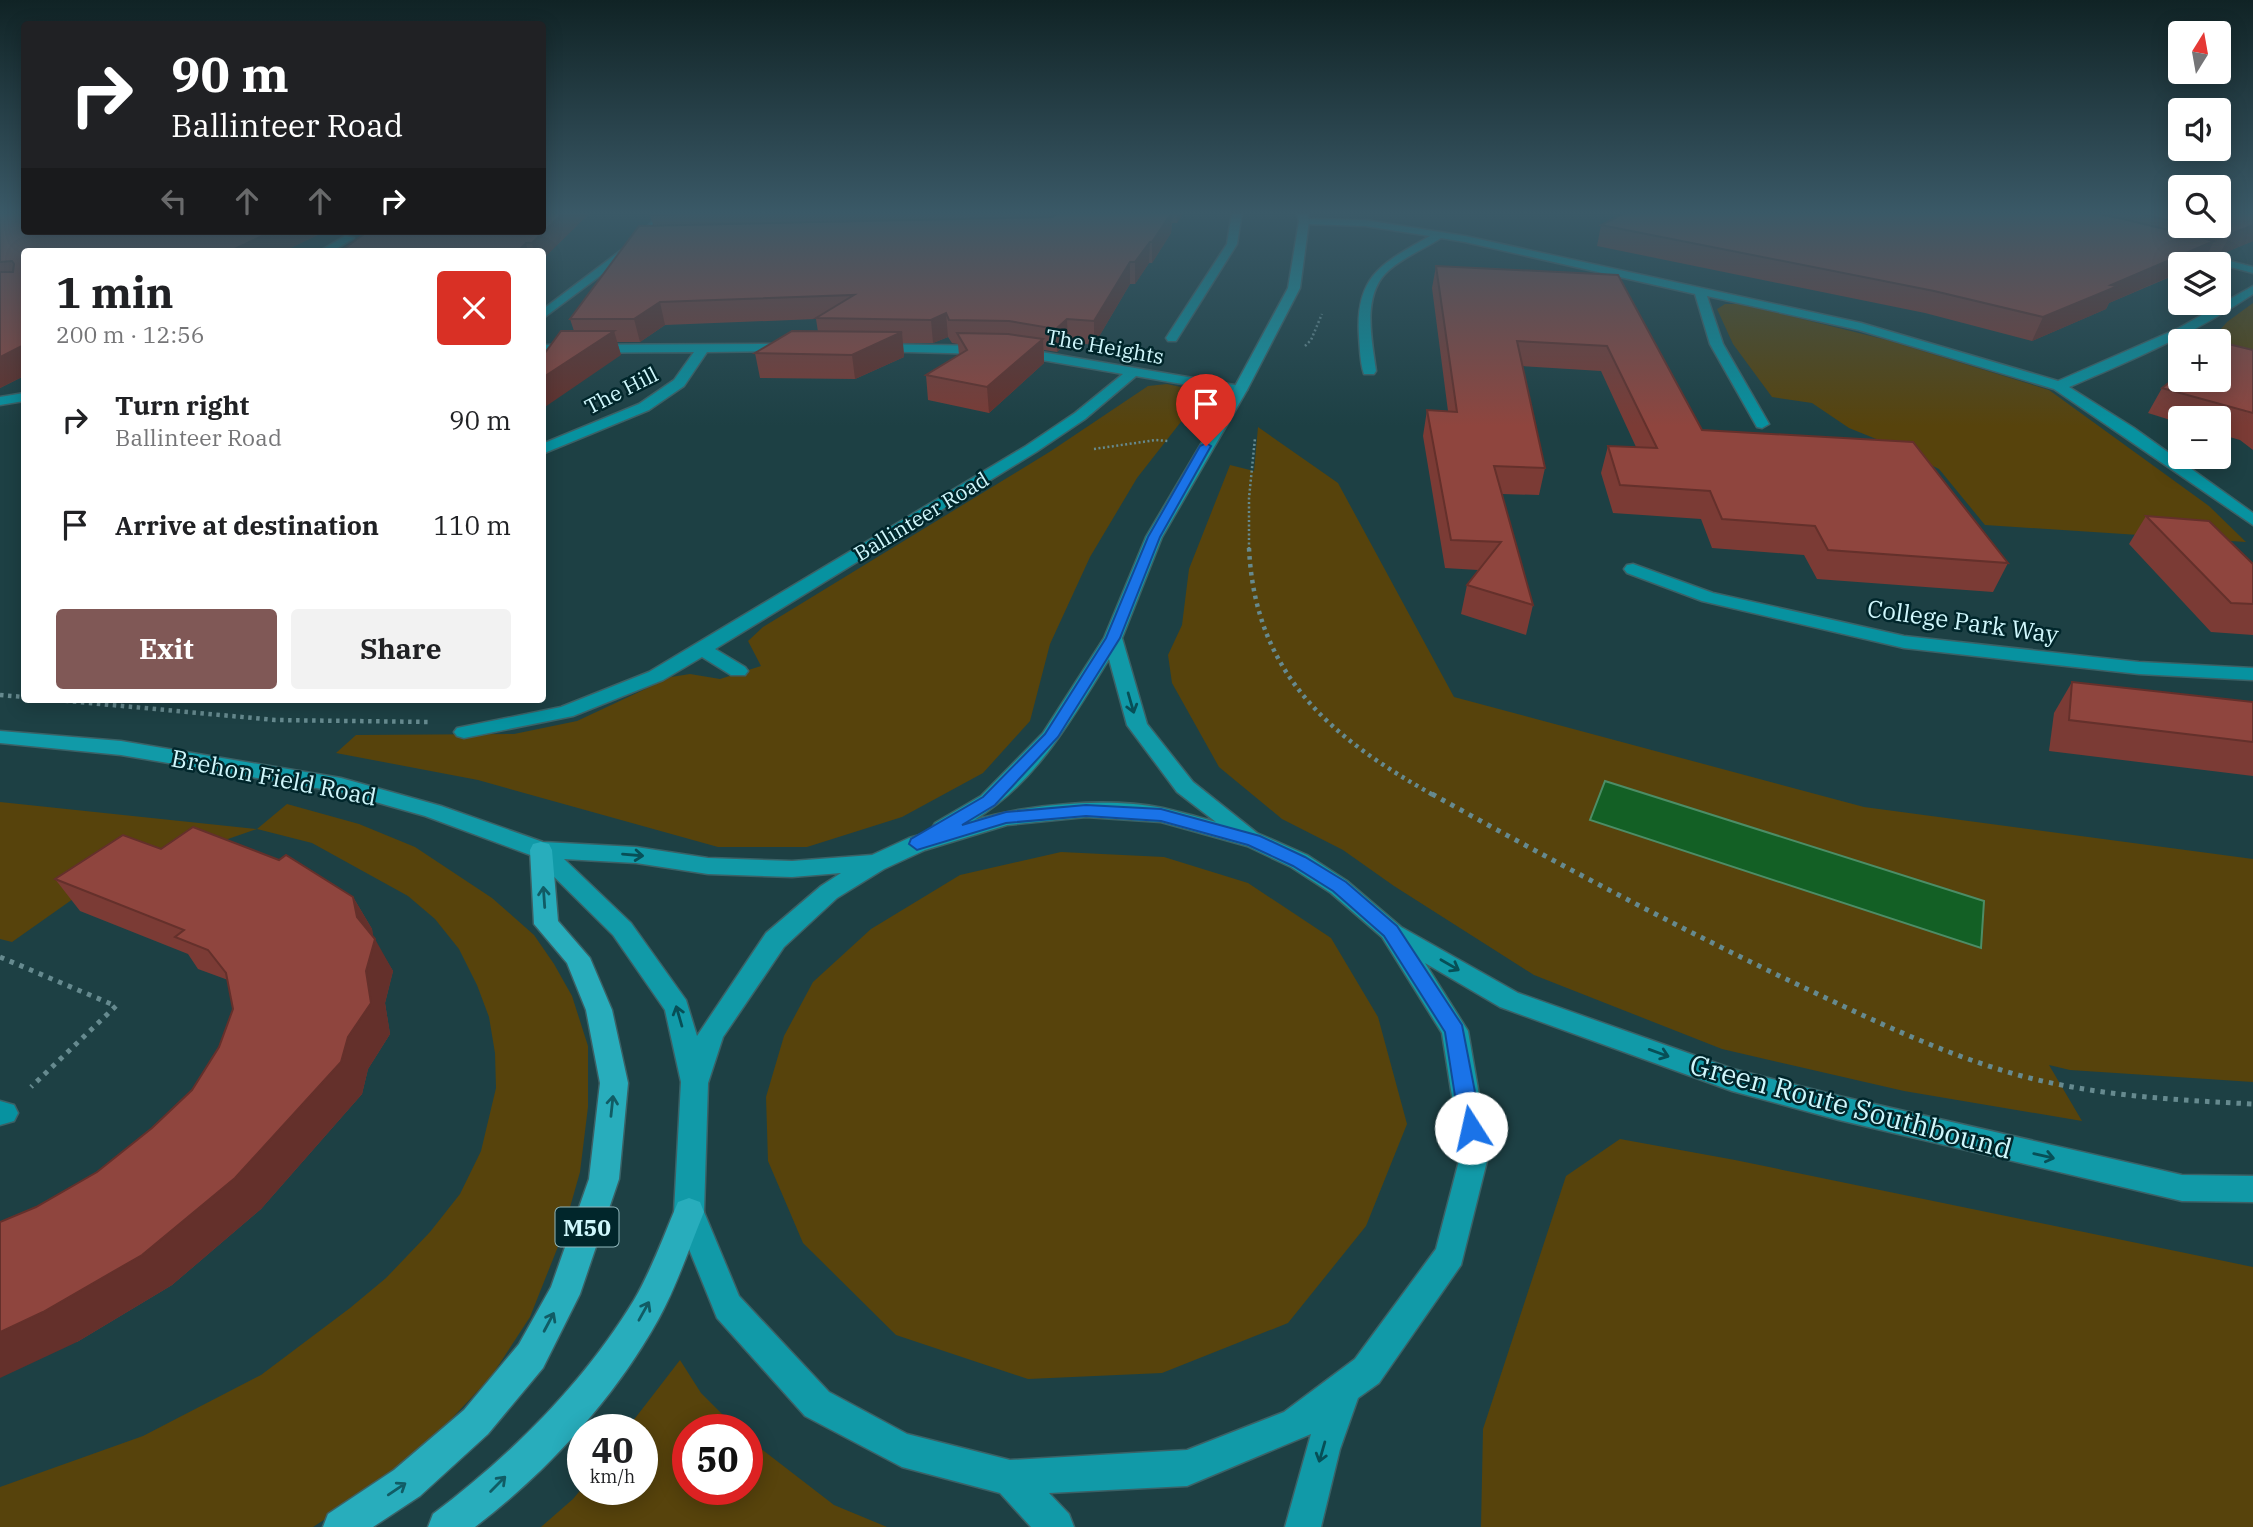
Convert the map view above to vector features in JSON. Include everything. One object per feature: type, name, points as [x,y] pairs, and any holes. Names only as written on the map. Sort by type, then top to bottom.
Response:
[{"type":"highway","name":"M50","points":[[341,1527],[407,1483],[476,1422],[531,1356],[564,1294],[604,1179],[614,1083],[599,1010],[578,958],[545,924],[541,850]]},
{"type":"highway","points":[[446,1527],[476,1506],[561,1421],[619,1353],[647,1308],[689,1212]]},
{"type":"main road","points":[[917,844],[1006,818],[1086,810],[1161,815],[1254,840],[1299,861],[1339,887],[1391,931],[1455,1031],[1475,1153],[1450,1255],[1367,1371],[1296,1423],[1187,1468],[1010,1478],[902,1450],[817,1404],[728,1307],[689,1212],[694,1083],[711,1032],[775,940],[829,892],[989,801],[1051,737],[1113,638],[1154,537],[1240,390],[1295,283]]},
{"type":"main road","points":[[1113,638],[1137,725],[1185,787],[1254,840]]},
{"type":"main road","name":"Brehon Field Road","points":[[0,737],[121,748],[341,785],[433,811],[541,850],[636,855],[708,866],[768,868],[876,863]]},
{"type":"main road","name":"Brehon Field Road","points":[[541,850],[622,929],[677,1007],[694,1083]]},
{"type":"main road","name":"Green Route Southbound","points":[[1391,931],[1509,1000],[1732,1080],[1852,1111],[2182,1188],[2253,1189]]},
{"type":"main road","points":[[1303,1527],[1323,1449],[1345,1388]]},
{"type":"main road","points":[[1010,1478],[1056,1527]]},
{"type":"street","points":[[546,313],[587,283]]},
{"type":"street","points":[[1172,338],[1207,283]]},
{"type":"street","points":[[1368,371],[1363,316],[1374,283]]},
{"type":"street","points":[[1665,283],[1861,327],[2059,386],[2129,431],[2253,520]]},
{"type":"street","points":[[2059,386],[2159,343],[2223,311],[2253,289]]},
{"type":"street","points":[[1700,291],[1705,317],[1716,344],[1762,424]]},
{"type":"street","points":[[2159,343],[2168,346]]},
{"type":"street","points":[[546,349],[804,348]]},
{"type":"street","name":"The Heights","points":[[855,348],[1004,351],[1240,390]]},
{"type":"street","name":"The Hill","points":[[546,448],[644,407],[679,383],[703,349]]},
{"type":"street","name":"Ballinteer Road","points":[[464,732],[566,712],[656,676],[1031,449],[1080,416],[1133,372]]},
{"type":"street","points":[[0,401],[21,398]]},
{"type":"street","name":"College Park Way","points":[[1633,569],[1708,597],[1904,642],[2139,668],[2253,674]]},
{"type":"street","points":[[702,649],[738,671]]},
{"type":"path","points":[[1296,354],[1311,340],[1326,302]]},
{"type":"path","points":[[1256,426],[1247,490],[1246,523],[1252,583],[1261,619],[1274,650],[1299,692],[1326,722],[1363,753],[1477,820],[1727,952],[1902,1033],[1991,1068],[2076,1090],[2132,1097],[2253,1104]]},
{"type":"path","points":[[0,695],[21,697]]},
{"type":"path","points":[[90,703],[275,720],[415,723],[439,721]]},
{"type":"path","points":[[0,957],[116,1006],[2,1113]]},
{"type":"shaded area","points":[[2253,303],[2253,364],[2231,356],[2231,329],[2221,329]]},
{"type":"shaded area","points":[[1725,304],[1741,304],[1887,340],[2049,390],[2209,506],[2246,542],[1985,525],[1939,469],[1849,428],[1812,403],[1772,397],[1733,344],[1717,309]]},
{"type":"shaded area","points":[[1167,384],[1194,390],[1198,400],[1137,478],[1090,557],[1050,644],[1030,721],[983,773],[902,817],[807,847],[718,847],[478,780],[336,753],[356,735],[514,734],[577,721],[671,677],[690,674],[720,679],[761,666],[748,641],[763,627],[1051,451],[1148,386]]},
{"type":"shaded area","points":[[1258,427],[1338,483],[1454,697],[1864,807],[2253,859],[2253,1082],[2070,1070],[2049,1065],[2082,1121],[1904,1091],[1722,1049],[1534,975],[1394,886],[1343,850],[1282,819],[1219,767],[1172,683],[1168,655],[1182,625],[1189,569],[1230,465],[1254,471]]},
{"type":"shaded area","points":[[1605,781],[1984,901],[1981,948],[1590,820]]},
{"type":"shaded area","points":[[0,802],[257,829],[90,887],[12,942],[0,939]]},
{"type":"shaded area","points":[[287,804],[359,824],[415,847],[492,898],[534,935],[572,996],[588,1046],[588,1107],[580,1172],[561,1239],[530,1317],[491,1377],[440,1431],[373,1488],[313,1527],[0,1527],[0,1487],[143,1436],[261,1375],[350,1308],[386,1278],[430,1232],[460,1194],[481,1151],[496,1088],[495,1053],[489,1017],[459,949],[435,919],[408,896],[312,843],[257,829]]},
{"type":"shaded area","points":[[1061,852],[1164,857],[1248,883],[1331,938],[1378,1017],[1407,1124],[1366,1226],[1288,1323],[1162,1373],[1028,1379],[896,1335],[803,1243],[768,1161],[766,1097],[784,1036],[813,982],[871,929],[960,875]]},
{"type":"shaded area","points":[[1620,1139],[1735,1160],[2253,1267],[2253,1527],[1481,1527],[1483,1429],[1566,1176]]},
{"type":"shaded area","points":[[680,1360],[701,1393],[722,1414],[672,1414],[672,1505],[763,1505],[763,1450],[834,1505],[887,1527],[541,1527],[567,1504],[658,1505],[658,1414],[638,1414]]},
{"type":"building","points":[[0,283],[21,283],[21,346],[0,357]]},
{"type":"building","points":[[597,283],[1117,283],[1094,321],[1067,319],[1056,329],[1009,321],[949,320],[946,313],[931,320],[816,318],[854,295],[660,302],[634,319],[570,319]]},
{"type":"building","points":[[1438,283],[1622,283],[1702,430],[1913,442],[2008,563],[1828,550],[1815,526],[1722,519],[1710,491],[1620,485],[1608,446],[1657,448],[1607,346],[1517,341],[1545,468],[1494,466],[1533,605],[1467,585],[1501,542],[1451,540],[1427,410],[1457,412]]},
{"type":"building","points":[[1895,283],[2115,283],[2111,285],[2118,286],[2043,317]]},
{"type":"building","points":[[561,331],[614,331],[546,375],[546,352]]},
{"type":"building","points":[[792,331],[902,332],[852,355],[755,353]]},
{"type":"building","points":[[957,333],[1008,334],[1043,339],[987,387],[926,375],[967,350]]},
{"type":"building","points":[[2231,345],[2253,350],[2253,413],[2177,392],[2231,392]]},
{"type":"building","points":[[2146,516],[2209,521],[2253,564],[2253,604],[2231,603]]},
{"type":"building","points":[[2072,682],[2253,702],[2253,742],[2069,720]]},
{"type":"building","points":[[193,827],[279,860],[286,855],[353,897],[357,917],[375,939],[366,971],[371,1003],[348,1037],[341,1062],[235,1178],[142,1255],[43,1312],[0,1332],[0,1222],[36,1207],[97,1172],[152,1128],[192,1090],[219,1047],[233,1009],[226,973],[208,950],[175,937],[184,930],[55,879],[123,835],[161,849]]},
{"type":"route","points":[[1206,446],[1154,537],[1113,638],[1051,737],[989,801],[917,844],[1006,818],[1086,810],[1161,815],[1254,840],[1299,861],[1339,887],[1391,931],[1455,1031],[1471,1128]]}]
